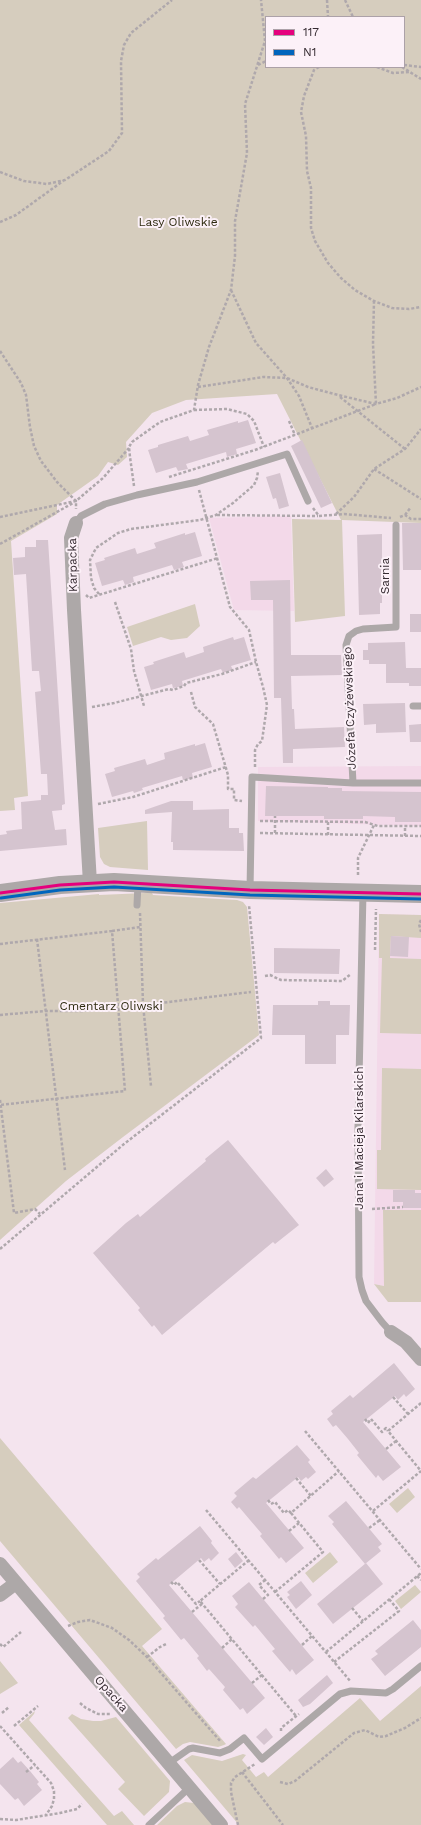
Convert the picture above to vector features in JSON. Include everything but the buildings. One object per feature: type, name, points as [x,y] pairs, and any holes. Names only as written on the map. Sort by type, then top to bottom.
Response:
[{"type":"street","name":"Karpacka","points":[[76,523],[71,538],[90,883]]},
{"type":"street","points":[[0,893],[90,883],[138,883],[250,890],[360,884],[421,894]]},
{"type":"street","name":"Jana i Macieja Kilarskich","points":[[391,1332],[406,1342],[421,1360]]},
{"type":"street","name":"Opacka","points":[[0,1564],[221,1825]]},
{"type":"street","points":[[0,1595],[16,1583]]},
{"type":"lane","name":"Karpacka","points":[[76,523],[81,516],[106,504],[136,495],[197,482],[288,454],[308,500]]},
{"type":"lane","name":"Sarnia","points":[[396,525],[396,627]]},
{"type":"lane","name":"Józefa Czyżewskiego","points":[[256,777],[353,783],[346,645],[349,636],[356,631],[363,629],[396,627]]},
{"type":"lane","points":[[413,706],[421,706]]},
{"type":"lane","points":[[250,890],[252,777],[256,777]]},
{"type":"lane","points":[[353,783],[421,783]]},
{"type":"lane","points":[[137,906],[138,883]]},
{"type":"lane","name":"Jana i Macieja Kilarskich","points":[[360,884],[358,1127],[359,1277],[366,1301],[391,1332]]},
{"type":"lane","points":[[169,1763],[189,1749],[198,1748],[216,1753],[228,1750],[244,1738],[262,1760],[340,1694],[351,1691],[380,1694],[388,1692],[421,1666]]},
{"type":"lane","points":[[149,1825],[190,1787]]},
{"type":"path","points":[[0,222],[16,215],[65,180],[109,152],[122,133],[121,61],[124,45],[131,33],[172,0]]},
{"type":"path","points":[[194,410],[198,387],[209,347],[231,290],[235,256],[235,221],[247,153],[245,104],[265,41],[261,0]]},
{"type":"path","points":[[327,0],[328,16]]},
{"type":"path","points":[[345,0],[353,16]]},
{"type":"path","points":[[258,64],[265,62]]},
{"type":"path","points":[[405,66],[421,67]]},
{"type":"path","points":[[317,68],[314,70],[304,96],[301,112],[306,136],[307,171],[311,188],[311,228],[315,241],[341,278],[355,290],[374,301],[392,308],[421,307]]},
{"type":"path","points":[[379,68],[394,74],[410,72]]},
{"type":"path","points":[[405,68],[421,79]]},
{"type":"path","points":[[0,172],[24,181],[47,184],[65,180]]},
{"type":"path","points":[[231,290],[256,343],[287,378],[299,396],[312,428]]},
{"type":"path","points":[[374,301],[373,344],[376,404]]},
{"type":"path","points":[[0,351],[21,383],[26,395],[34,446],[41,461],[57,482],[76,501],[76,523]]},
{"type":"path","points":[[198,387],[263,376],[287,378],[308,387],[376,404]]},
{"type":"path","points":[[165,478],[256,450],[357,411],[397,398],[421,387]]},
{"type":"path","points":[[338,395],[405,449]]},
{"type":"path","points":[[0,544],[76,501],[103,478],[132,442],[160,422],[194,410],[227,409],[247,414],[254,421],[264,447]]},
{"type":"path","points":[[289,421],[295,435]]},
{"type":"path","points":[[336,514],[354,497],[374,469],[405,449],[421,429]]},
{"type":"path","points":[[129,447],[136,495]]},
{"type":"path","points":[[99,594],[94,588],[91,578],[90,560],[96,548],[118,533],[131,529],[207,518],[216,514],[233,503],[254,485],[258,478],[256,450]]},
{"type":"path","points":[[374,469],[421,499]]},
{"type":"path","points":[[200,493],[230,607],[249,630],[256,662],[264,687],[267,705],[262,740],[255,750],[256,777]]},
{"type":"path","points":[[308,500],[319,516]]},
{"type":"path","points":[[0,517],[76,501]]},
{"type":"path","points":[[216,514],[319,516],[336,514],[397,518],[405,515],[411,507]]},
{"type":"path","points":[[405,515],[411,519],[421,519]]},
{"type":"path","points":[[84,594],[89,598],[218,558]]},
{"type":"path","points":[[114,602],[131,649],[144,706]]},
{"type":"path","points":[[88,707],[141,697],[169,689],[173,690],[184,686],[186,683],[222,674],[256,662]]},
{"type":"path","points":[[191,692],[195,707],[213,724],[228,775],[228,789],[234,789]]},
{"type":"path","points":[[95,803],[101,805],[133,797],[226,768]]},
{"type":"path","points":[[275,816],[275,834]]},
{"type":"path","points":[[256,821],[365,822],[374,825],[421,826]]},
{"type":"path","points":[[328,821],[328,834]]},
{"type":"path","points":[[360,884],[358,858],[374,825]]},
{"type":"path","points":[[405,826],[405,836]]},
{"type":"path","points":[[256,833],[421,836]]},
{"type":"path","points":[[137,906],[140,910],[143,1004],[151,1086]]},
{"type":"path","points":[[0,1249],[124,1144],[261,1038],[249,909]]},
{"type":"path","points":[[375,950],[376,909]]},
{"type":"path","points":[[421,920],[419,924],[421,932]]},
{"type":"path","points":[[0,944],[140,927]]},
{"type":"path","points":[[0,1105],[124,1091],[119,1008],[112,931]]},
{"type":"path","points":[[37,939],[44,1011],[57,1098],[65,1170]]},
{"type":"path","points":[[266,976],[270,975],[280,980],[342,981],[346,980],[354,971]]},
{"type":"path","points":[[0,1015],[44,1011],[83,1011],[119,1008],[251,992]]},
{"type":"path","points":[[0,1100],[14,1213],[35,1208],[40,1214]]},
{"type":"path","points":[[372,1209],[403,1207]]},
{"type":"path","points":[[393,1397],[408,1414]]},
{"type":"path","points":[[388,1431],[421,1403]]},
{"type":"path","points":[[365,1419],[368,1422],[371,1419],[382,1432],[386,1428],[421,1471],[372,1511]]},
{"type":"path","points":[[305,1431],[421,1569]]},
{"type":"path","points":[[386,1449],[396,1441]]},
{"type":"path","points":[[291,1513],[339,1471]]},
{"type":"path","points":[[296,1478],[311,1496]]},
{"type":"path","points":[[268,1500],[271,1504],[275,1502],[284,1513],[288,1510],[324,1552],[275,1592]]},
{"type":"path","points":[[206,1510],[353,1684],[357,1684]]},
{"type":"path","points":[[369,1528],[380,1520]]},
{"type":"path","points":[[289,1531],[299,1523]]},
{"type":"path","points":[[199,1560],[220,1584]]},
{"type":"path","points":[[192,1612],[220,1584],[248,1560]]},
{"type":"path","points":[[326,1652],[421,1573]]},
{"type":"path","points":[[417,1576],[421,1580]]},
{"type":"path","points":[[264,1599],[268,1595],[259,1585],[265,1580]]},
{"type":"path","points":[[171,1582],[174,1585],[177,1582],[196,1604],[201,1602]]},
{"type":"path","points":[[334,1662],[398,1611],[389,1599]]},
{"type":"path","points":[[201,1602],[296,1716]]},
{"type":"path","points":[[352,1608],[363,1621]]},
{"type":"path","points":[[66,1627],[78,1622],[90,1620],[112,1628],[123,1636],[147,1657],[228,1750]]},
{"type":"path","points":[[0,1644],[3,1647],[21,1632]]},
{"type":"path","points":[[302,1645],[312,1636]]},
{"type":"path","points":[[222,1648],[232,1639]]},
{"type":"path","points":[[147,1657],[166,1644]]},
{"type":"path","points":[[252,1683],[262,1675]]},
{"type":"path","points":[[80,1702],[86,1708],[98,1714],[127,1713]]},
{"type":"path","points":[[14,1726],[38,1706]]},
{"type":"path","points":[[2,1713],[9,1707]]},
{"type":"path","points":[[280,1782],[288,1784],[296,1781],[354,1733],[365,1730],[378,1737],[386,1736],[405,1728],[421,1718]]},
{"type":"path","points":[[0,1726],[50,1783],[54,1791],[52,1806],[46,1815]]},
{"type":"path","points":[[238,1825],[231,1787],[233,1780],[242,1772],[262,1760]]},
{"type":"path","points":[[26,1772],[35,1765]]},
{"type":"path","points":[[242,1772],[283,1825]]},
{"type":"path","points":[[0,1819],[16,1820],[46,1815],[76,1809],[82,1804]]},
{"type":"shaded area","points":[[291,516],[294,611],[234,610],[209,518]]},
{"type":"shaded area","points":[[421,766],[421,826],[258,821],[258,767]]},
{"type":"shaded area","points":[[379,914],[421,915],[421,1286],[384,1286],[374,1284]]},
{"type":"green space","name":"Lasy Oliwskie","points":[[0,0],[421,0],[421,523],[342,520],[345,616],[295,622],[292,519],[341,520],[277,394],[186,400],[152,413],[126,442],[127,457],[118,465],[108,462],[98,476],[57,505],[57,514],[11,541],[28,796],[14,798],[15,810],[0,811]]},
{"type":"green space","points":[[195,604],[200,626],[187,638],[171,640],[161,637],[133,646],[127,627]]},
{"type":"green space","points":[[147,821],[148,870],[110,867],[104,864],[100,857],[98,828]]},
{"type":"green space","name":"Cmentarz Oliwski","points":[[152,893],[153,895],[237,900],[243,902],[247,907],[259,1035],[66,1181],[0,1240],[0,903],[99,894]]},
{"type":"green space","points":[[379,914],[421,915],[421,938],[391,936],[390,958],[421,959],[421,1034],[380,1033],[382,958],[379,958]]},
{"type":"green space","points":[[382,1068],[421,1069],[421,1190],[377,1189],[377,1150],[381,1150]]},
{"type":"green space","points":[[383,1210],[421,1210],[421,1302],[388,1302],[374,1284],[384,1286]]},
{"type":"green space","points":[[0,1438],[162,1629],[142,1646],[226,1744],[218,1747],[190,1742],[183,1744],[176,1749],[0,1541]]},
{"type":"green space","points":[[408,1488],[415,1497],[397,1513],[389,1504]]},
{"type":"green space","points":[[330,1552],[338,1562],[313,1583],[305,1573]]},
{"type":"green space","points":[[415,1585],[421,1592],[401,1609],[395,1601]]},
{"type":"green space","points":[[0,1661],[18,1683],[0,1694]]},
{"type":"green space","points":[[421,1686],[421,1825],[239,1825],[184,1760],[192,1755],[222,1761],[243,1754],[246,1755],[242,1760],[256,1777],[264,1772],[268,1777],[360,1698],[380,1721]]},
{"type":"green space","points":[[35,1711],[29,1720],[114,1816],[122,1811],[134,1825],[107,1825],[19,1725]]},
{"type":"green space","points":[[72,1714],[81,1719],[93,1721],[101,1721],[116,1717],[170,1781],[169,1792],[144,1816],[118,1789],[125,1782],[68,1718]]},
{"type":"green space","points":[[185,1802],[194,1803],[214,1825],[157,1825],[177,1806]]},
{"type":"transit line","name":"117","points":[[0,893],[60,885],[114,882],[250,890],[421,894]]},
{"type":"transit line","name":"N1","points":[[1,898],[60,890],[114,887],[250,895],[421,899]]}]
